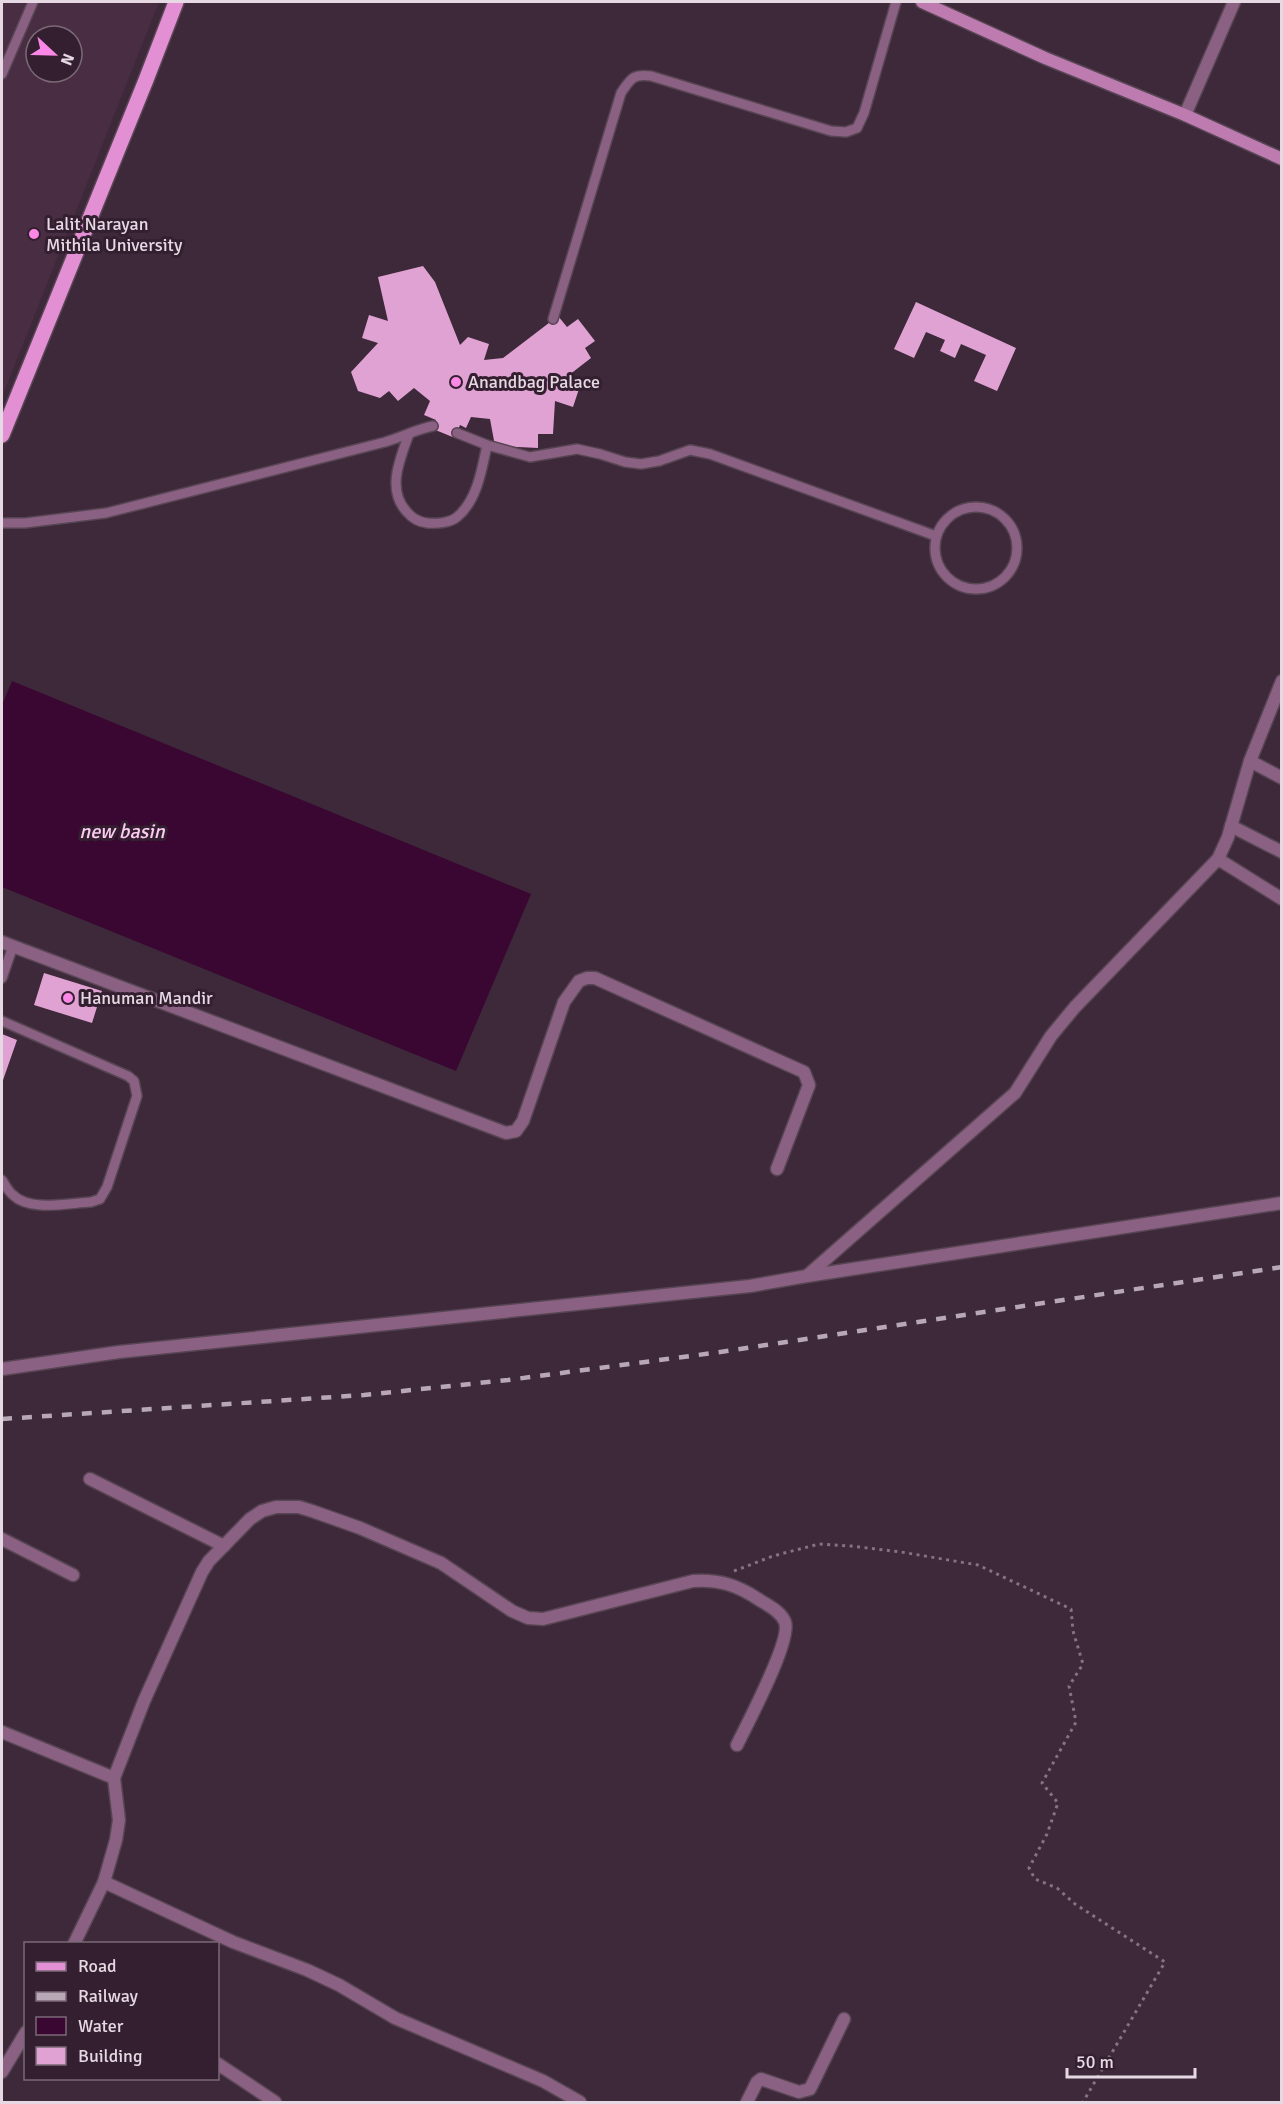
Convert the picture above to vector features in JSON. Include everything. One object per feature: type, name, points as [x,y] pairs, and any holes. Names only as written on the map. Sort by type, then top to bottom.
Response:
[{"type":"main road","points":[[2,435],[176,2]]},
{"type":"main road","points":[[922,2],[1045,58],[1185,115],[1281,159]]},
{"type":"street","points":[[1185,115],[1234,2]]},
{"type":"street","points":[[807,1276],[1015,1093],[1051,1036],[1076,1007],[1218,859],[1228,837],[1250,761],[1281,681]]},
{"type":"street","points":[[1250,761],[1281,778]]},
{"type":"street","points":[[1231,826],[1281,852]]},
{"type":"street","points":[[1218,859],[1281,899]]},
{"type":"street","points":[[7,944],[506,1133],[520,1128],[564,1002],[579,981],[595,978],[804,1072],[809,1085],[777,1168]]},
{"type":"street","points":[[2,1369],[119,1352],[750,1286],[1281,1203]]},
{"type":"street","points":[[90,1479],[224,1546]]},
{"type":"street","points":[[75,1942],[104,1882],[119,1820],[114,1778],[144,1701],[209,1561],[262,1511],[276,1507],[299,1507],[360,1528],[441,1563],[512,1611],[528,1618],[543,1619],[693,1581],[710,1580],[744,1589],[781,1615],[787,1632],[781,1651],[737,1746]]},
{"type":"street","points":[[2,1539],[73,1575]]},
{"type":"street","points":[[2,1732],[114,1778]]},
{"type":"street","points":[[104,1882],[233,1942],[339,1985],[395,2018],[543,2081],[580,2103]]},
{"type":"street","points":[[747,2103],[757,2082],[761,2079],[798,2092],[810,2089],[844,2019]]},
{"type":"street","points":[[2,2072],[24,2034]]},
{"type":"street","points":[[219,2065],[275,2103]]},
{"type":"lane","points":[[2,74],[33,2]]},
{"type":"lane","points":[[553,319],[621,93],[630,80],[639,74],[651,76],[831,131],[846,132],[857,128],[864,113],[896,2]]},
{"type":"lane","points":[[2,523],[25,523],[106,513],[409,434],[418,428],[434,426]]},
{"type":"lane","points":[[457,433],[487,446],[530,457],[577,449],[624,462],[641,464],[659,461],[690,450],[710,454],[936,536]]},
{"type":"lane","points":[[409,434],[397,474],[396,491],[402,506],[412,518],[426,523],[442,523],[457,518],[467,506],[476,488],[487,446]]},
{"type":"lane","points":[[977,506],[991,509],[1003,515],[1014,532],[1017,552],[1014,565],[1006,577],[995,585],[982,589],[968,589],[955,584],[944,575],[937,563],[934,550],[936,536],[942,524],[952,514],[964,508],[977,506]]},
{"type":"lane","points":[[2,978],[7,944]]},
{"type":"lane","points":[[2,1021],[128,1076],[135,1081],[137,1096],[108,1187],[100,1199],[90,1202],[33,1206],[12,1195],[2,1180]]},
{"type":"path","points":[[710,1580],[773,1556],[819,1544],[851,1546],[978,1565],[1071,1609],[1073,1631],[1083,1664],[1069,1686],[1076,1722],[1042,1783],[1058,1803],[1047,1834],[1029,1868],[1035,1879],[1057,1888],[1074,1904],[1165,1962],[1083,2103]]},
{"type":"shaded area","name":"Lalit Narayan Mithila University","points":[[2,2],[159,2],[2,397]]},
{"type":"water","name":"new basin","points":[[12,681],[531,894],[456,1071],[2,887],[2,705]]},
{"type":"building","points":[[423,266],[435,282],[460,345],[468,337],[489,344],[484,360],[503,358],[558,316],[567,327],[578,319],[595,341],[585,348],[591,358],[560,382],[579,389],[573,407],[555,401],[553,434],[538,434],[538,448],[495,446],[490,419],[471,417],[466,428],[460,425],[455,438],[433,429],[436,420],[424,415],[430,401],[414,388],[398,401],[389,391],[380,398],[358,391],[351,372],[378,343],[362,338],[369,315],[388,321],[378,277]]},
{"type":"building","points":[[916,302],[1016,348],[997,391],[974,381],[986,355],[961,344],[955,358],[940,351],[945,340],[926,332],[914,358],[894,349]]},
{"type":"building","name":"Hanuman Mandir","points":[[44,973],[102,991],[92,1023],[34,1005]]},
{"type":"building","points":[[2,1034],[17,1040],[2,1083]]},
{"type":"railway","points":[[2,1419],[364,1395],[508,1380],[713,1353],[1282,1267]]},
{"type":"place","name":"Lalit Narayan Mithila University","points":[[34,234]]},
{"type":"place","name":"Anandbag Palace","points":[[456,382]]},
{"type":"place","name":"Hanuman Mandir","points":[[68,998]]}]
